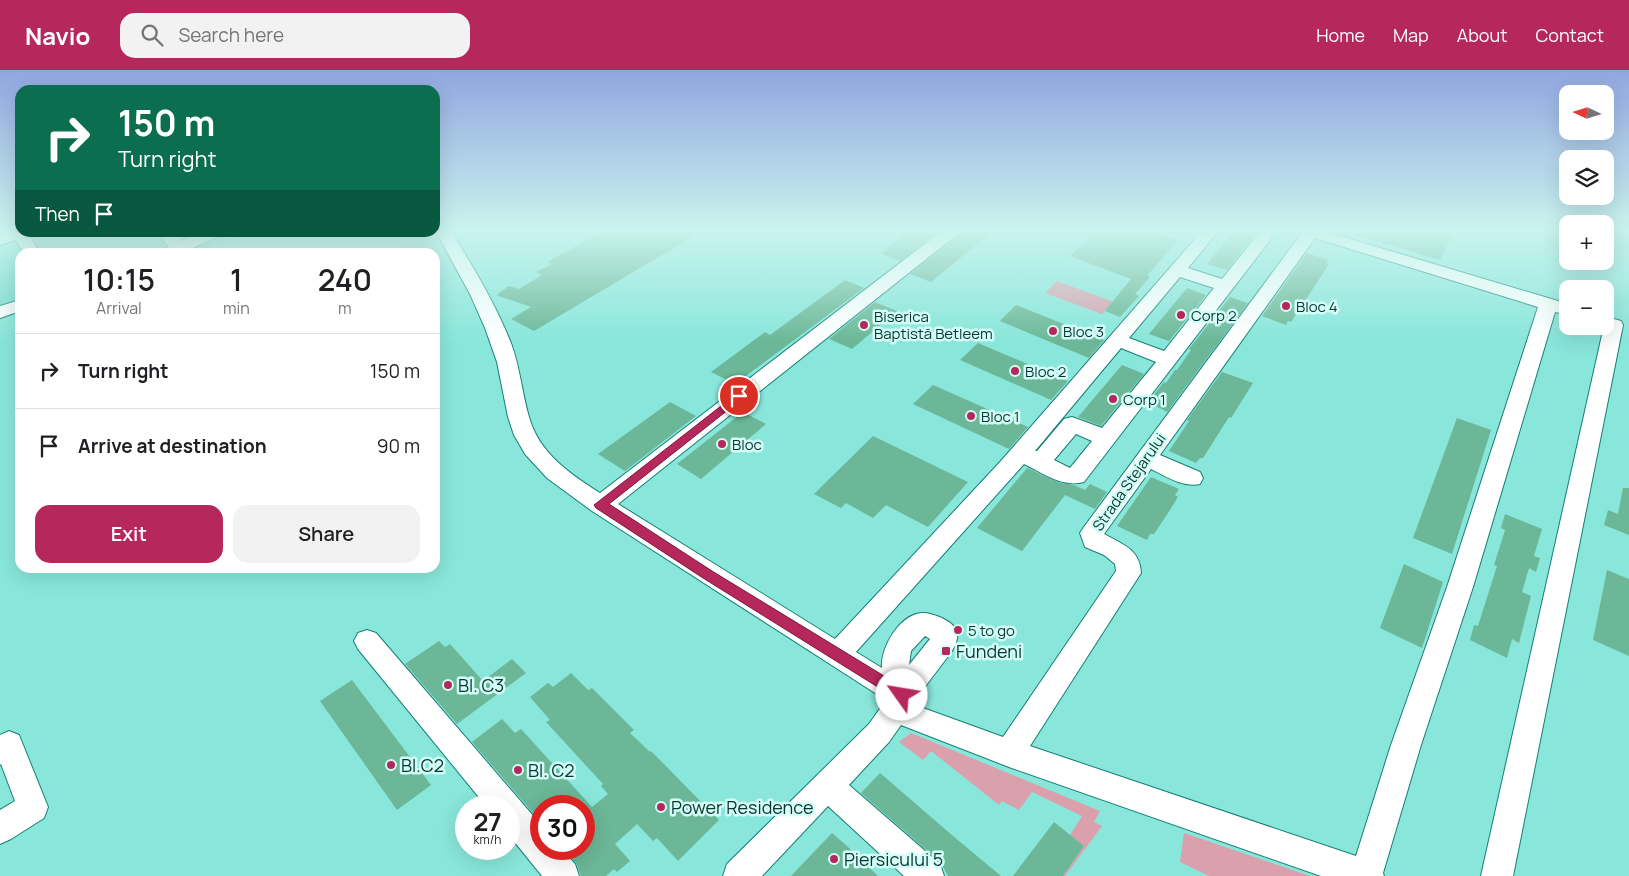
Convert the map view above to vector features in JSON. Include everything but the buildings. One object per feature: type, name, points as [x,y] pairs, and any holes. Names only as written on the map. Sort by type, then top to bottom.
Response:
[{"type":"street","points":[[464,268],[507,361],[516,410],[525,435],[542,459],[563,480],[600,505],[707,574],[838,654],[898,702],[1009,753],[1367,876],[1406,745],[1558,307]]},
{"type":"street","points":[[600,505],[905,268]]},
{"type":"street","points":[[1030,458],[1117,340],[1179,268]]},
{"type":"street","points":[[1030,458],[1068,476],[1076,476],[1240,268]]},
{"type":"street","name":"Strada Stejarului","points":[[1009,753],[1128,573],[1128,562],[1125,557],[1094,540],[1092,533],[1282,268]]},
{"type":"street","name":"Strada Stejarului","points":[[1428,268],[1558,307]]},
{"type":"street","points":[[1177,270],[1226,286]]},
{"type":"street","points":[[0,312],[15,307]]},
{"type":"street","points":[[1498,876],[1616,325]]},
{"type":"street","points":[[1117,340],[1167,359]]},
{"type":"street","points":[[838,654],[1030,458],[1072,424],[1106,438]]},
{"type":"street","points":[[1146,458],[1192,478]]},
{"type":"street","points":[[367,641],[496,795]]},
{"type":"street","points":[[739,876],[879,733],[898,702]]},
{"type":"street","points":[[0,751],[9,745],[33,808],[0,828]]},
{"type":"street","points":[[828,786],[928,876]]},
{"type":"street","points":[[520,824],[563,876]]},
{"type":"shaded area","points":[[0,268],[15,268],[15,315],[0,320]]},
{"type":"shaded area","points":[[1057,281],[1114,302],[1102,314],[1045,293]]},
{"type":"shaded area","points":[[911,733],[1100,811],[1094,822],[1102,826],[1065,876],[1063,876],[1084,846],[1070,835],[1082,816],[1032,792],[1019,810],[1002,801],[999,805],[931,751],[923,760],[899,742]]},
{"type":"shaded area","points":[[1184,833],[1310,876],[1209,876],[1180,862]]},
{"type":"place","name":"Bloc 4","points":[[1286,306]]},
{"type":"place","name":"Corp 2","points":[[1181,315]]},
{"type":"place","name":"Biserica Baptistă Betleem","points":[[864,325]]},
{"type":"place","name":"Bloc 3","points":[[1053,331]]},
{"type":"place","name":"Bloc 2","points":[[1015,371]]},
{"type":"place","name":"Corp 1","points":[[1113,399]]},
{"type":"place","name":"Bloc 1","points":[[971,416]]},
{"type":"place","name":"Bloc","points":[[722,444]]},
{"type":"place","name":"5 to go","points":[[958,630]]},
{"type":"place","name":"Fundeni","points":[[946,651]]},
{"type":"place","name":"Bl. C3","points":[[448,685]]},
{"type":"place","name":"Bl.C2","points":[[391,765]]},
{"type":"place","name":"Bl. C2","points":[[518,770]]},
{"type":"place","name":"Power Residence","points":[[661,807]]},
{"type":"place","name":"Piersicului 5","points":[[834,859]]},
{"type":"route","points":[[739,396],[600,505],[902,695]]}]
